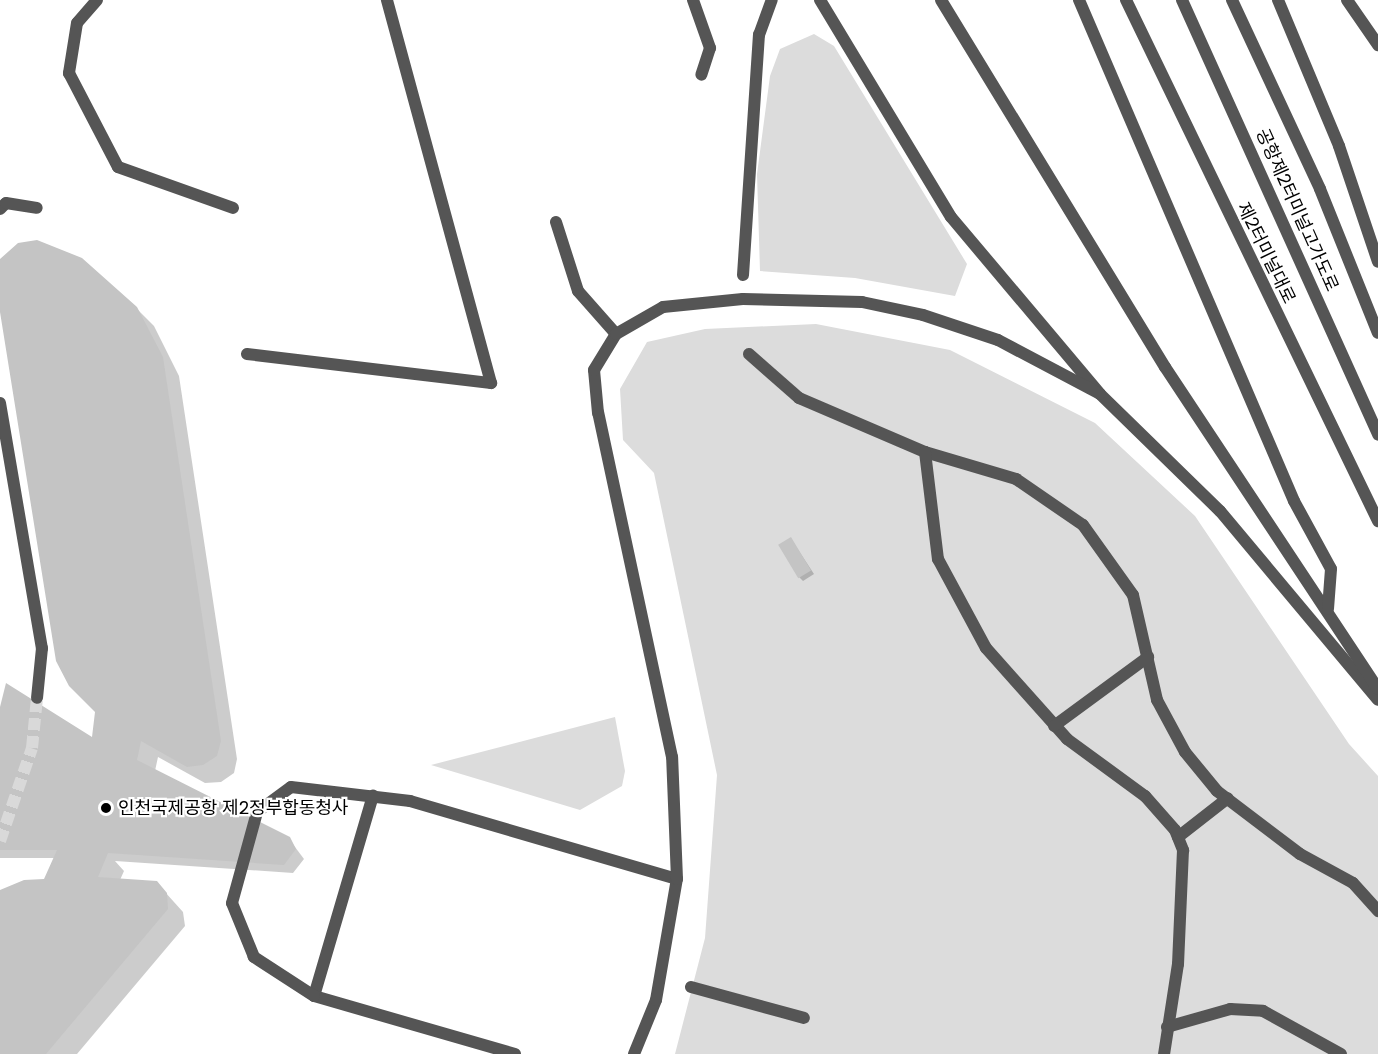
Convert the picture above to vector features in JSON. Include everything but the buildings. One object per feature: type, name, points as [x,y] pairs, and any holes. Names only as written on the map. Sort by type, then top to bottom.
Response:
[{"type":"street","points":[[97,0],[77,23],[69,73],[118,167],[233,208]]},
{"type":"street","points":[[247,354],[490,383],[387,0]]},
{"type":"street","points":[[693,0],[710,48],[701,75]]},
{"type":"street","points":[[743,275],[759,35],[772,0]]},
{"type":"street","points":[[820,0],[951,217],[1100,394],[1220,511],[1300,613],[1378,700]]},
{"type":"street","points":[[941,0],[1164,367],[1328,609],[1378,689]]},
{"type":"street","points":[[1079,0],[1294,501],[1331,569],[1328,609]]},
{"type":"street","name":"제2터미널대로","points":[[1126,0],[1378,520]]},
{"type":"street","name":"공항제2터미널고가도로","points":[[1182,0],[1378,435]]},
{"type":"street","points":[[1232,0],[1320,189],[1378,333]]},
{"type":"street","points":[[1278,0],[1339,146],[1378,262]]},
{"type":"street","points":[[1347,0],[1378,45]]},
{"type":"street","points":[[0,209],[6,202],[37,208]]},
{"type":"street","points":[[556,222],[578,291],[616,334]]},
{"type":"street","points":[[634,1054],[656,1000],[677,879],[672,757],[598,413],[594,369],[616,334],[663,307],[743,299],[862,302],[923,315],[998,340],[1100,394]]},
{"type":"street","points":[[749,354],[799,398],[925,452],[1016,479],[1083,525],[1133,596],[1157,700],[1185,752],[1228,798],[1300,854],[1353,883],[1378,911]]},
{"type":"street","points":[[0,403],[42,648],[37,698]]},
{"type":"street","points":[[925,452],[938,559],[958,602],[986,648],[1054,726],[1145,796],[1178,837],[1183,850],[1179,964],[1164,1054]]},
{"type":"street","points":[[1054,726],[1148,657]]},
{"type":"street","points":[[515,1054],[314,996],[254,957],[232,903],[257,812],[291,787],[410,801],[677,879]]},
{"type":"street","points":[[314,996],[373,796]]},
{"type":"street","points":[[1178,837],[1228,798]]},
{"type":"street","points":[[691,987],[804,1018]]},
{"type":"street","points":[[1167,1027],[1230,1009],[1263,1011],[1341,1054]]},
{"type":"shaded area","points":[[814,34],[834,46],[967,264],[955,296],[855,278],[760,271],[757,174],[770,76],[780,49]]},
{"type":"shaded area","points":[[816,324],[950,350],[1095,423],[1195,516],[1349,744],[1378,776],[1378,1054],[675,1054],[705,938],[717,775],[654,473],[623,440],[620,389],[647,342],[705,329]]},
{"type":"shaded area","points":[[615,717],[625,771],[622,786],[580,810],[431,765]]},
{"type":"tunnel","points":[[0,841],[32,748],[37,698]]},
{"type":"place","name":"인천국제공항 제2정부합동청사","points":[[106,808]]}]
